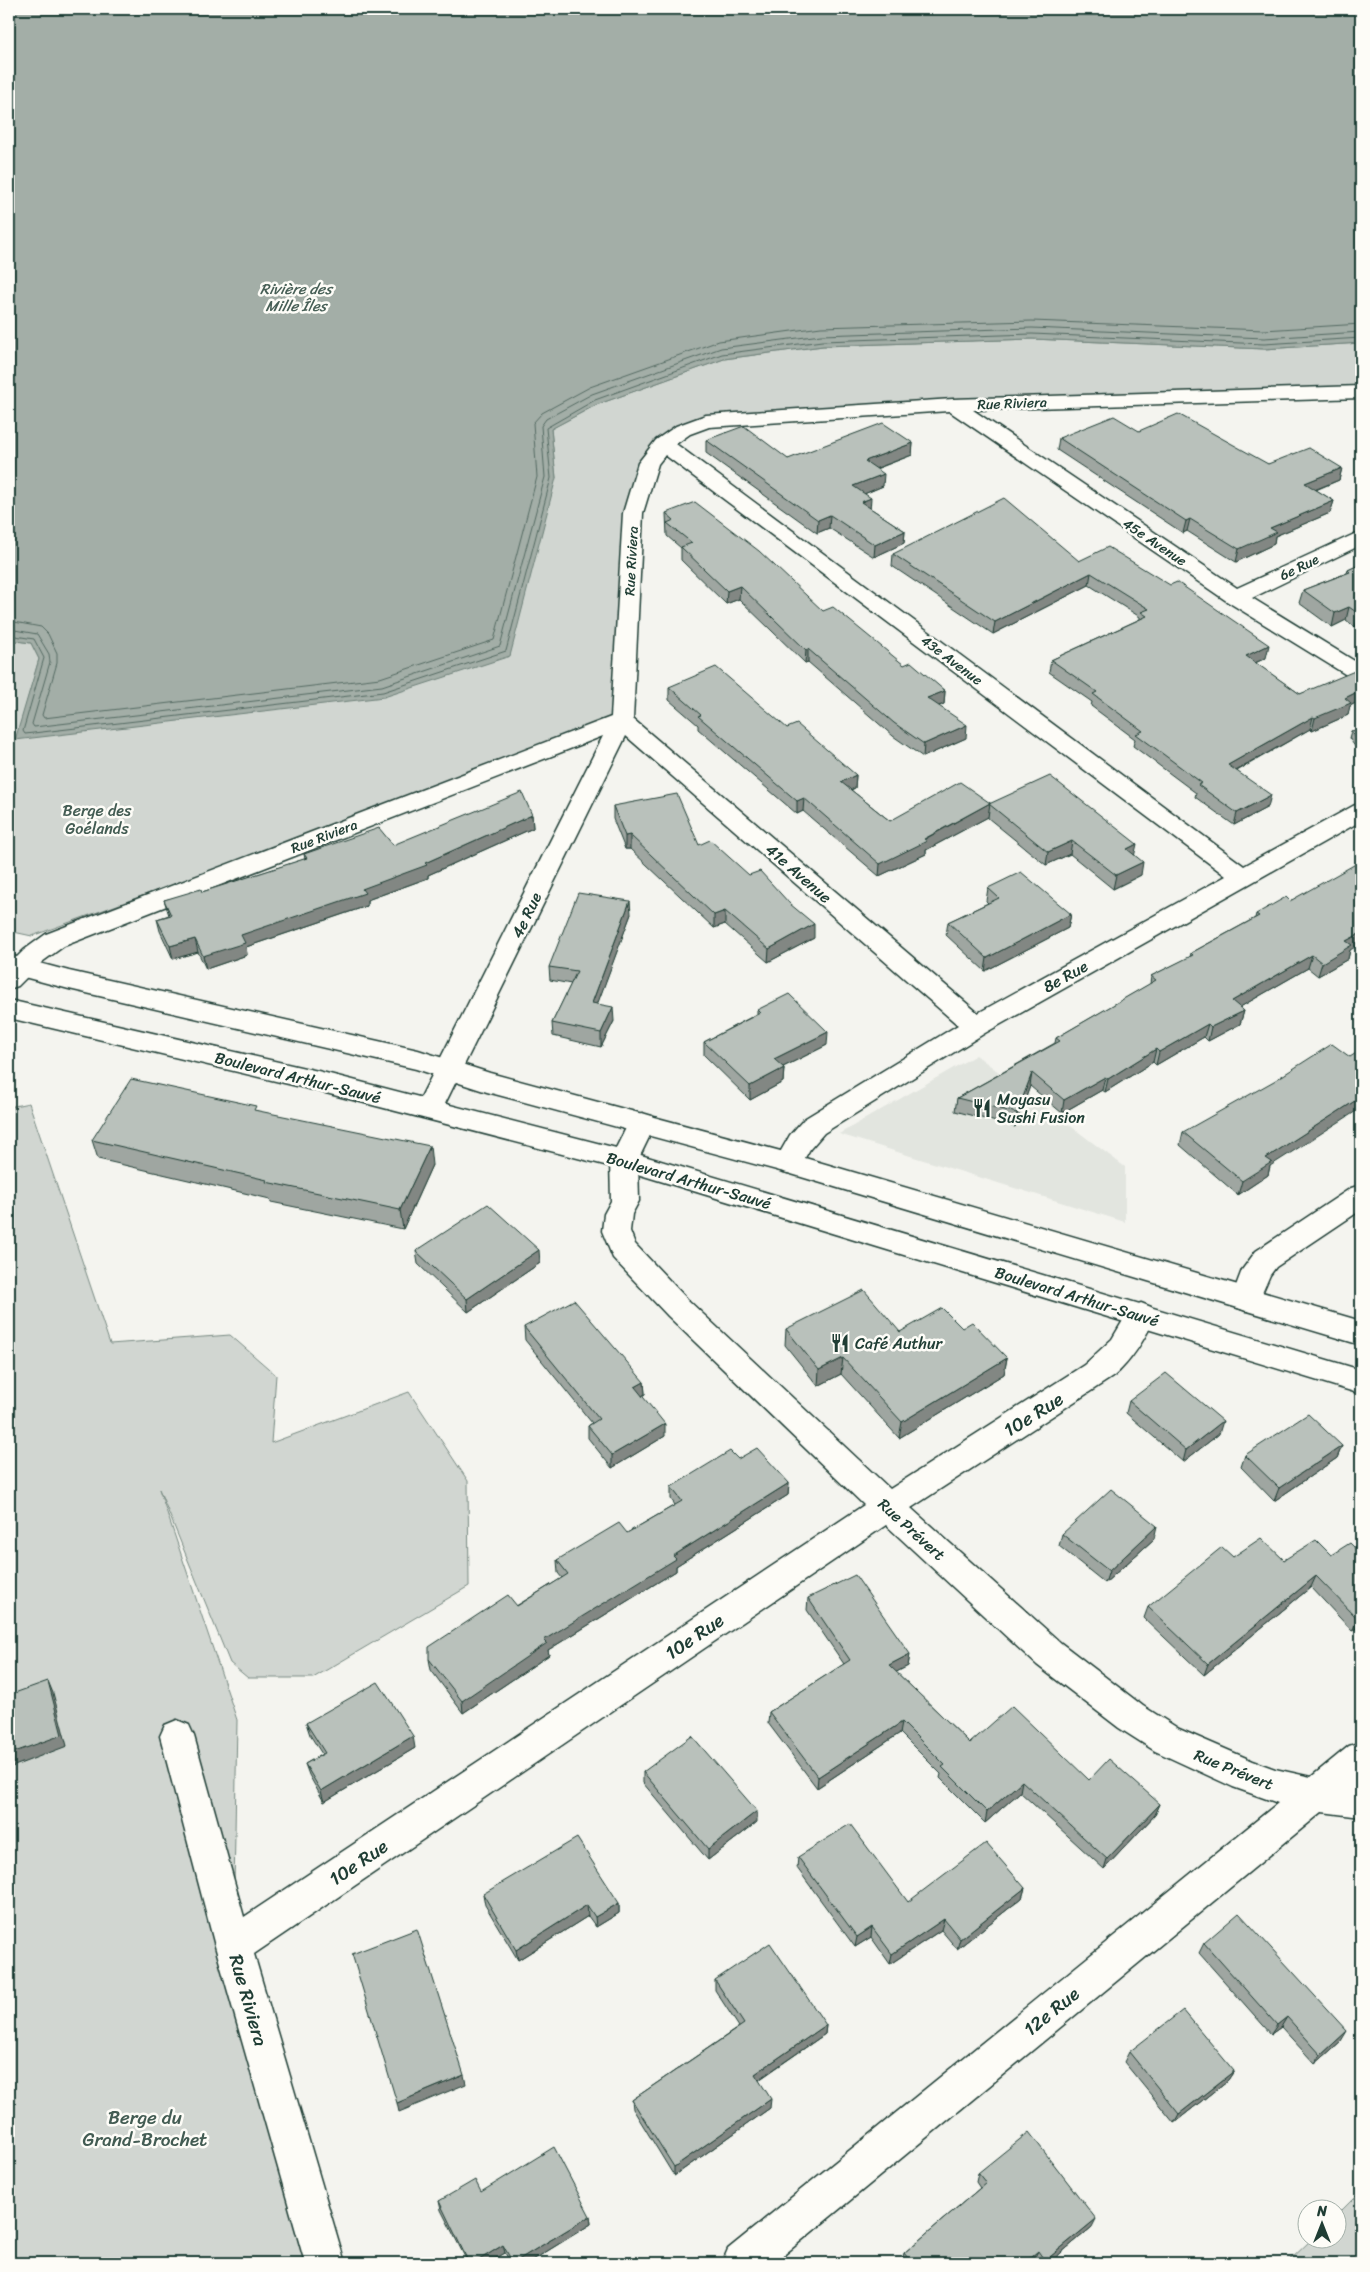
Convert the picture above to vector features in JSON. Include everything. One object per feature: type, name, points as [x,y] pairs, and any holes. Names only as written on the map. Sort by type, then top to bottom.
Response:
[{"type":"street","name":"Rue Riviera","points":[[13,970],[55,940],[622,720],[633,513],[648,463],[662,444],[682,430],[706,421],[953,405],[1361,392]]},
{"type":"street","name":"45e Avenue","points":[[953,405],[1236,597],[1361,674]]},
{"type":"street","name":"43e Avenue","points":[[662,444],[1242,876]]},
{"type":"street","name":"6e Rue","points":[[1236,597],[1361,537]]},
{"type":"street","name":"41e Avenue","points":[[622,720],[976,1026]]},
{"type":"street","name":"4e Rue","points":[[429,1109],[622,720]]},
{"type":"street","name":"8e Rue","points":[[788,1163],[800,1142],[814,1126],[976,1026],[1361,811]]},
{"type":"street","points":[[13,970],[69,980],[418,1060],[788,1163],[1361,1333]]},
{"type":"street","name":"Boulevard Arthur-Sauvé","points":[[9,1009],[429,1109],[624,1160],[1361,1382]]},
{"type":"street","name":"Rue Prévert","points":[[642,1123],[624,1160],[625,1201],[618,1214],[616,1231],[623,1250],[678,1308],[887,1506],[1049,1654],[1131,1718],[1167,1740],[1245,1775],[1275,1786],[1316,1795],[1361,1800]]},
{"type":"street","points":[[1246,1299],[1257,1270],[1266,1259],[1361,1196]]},
{"type":"street","name":"10e Rue","points":[[233,1946],[887,1506],[1095,1374],[1123,1350],[1141,1315]]},
{"type":"street","name":"Rue Riviera","points":[[177,1736],[233,1946],[325,2263]]},
{"type":"street","name":"12e Rue","points":[[742,2263],[1361,1758]]},
{"type":"shaded area","points":[[976,1055],[1125,1167],[1125,1222],[839,1134]]},
{"type":"green space","name":"Berge des Goélands","points":[[1032,339],[1264,349],[1361,343],[1361,391],[953,405],[706,420],[648,463],[622,721],[32,936],[9,931],[9,640],[31,643],[39,659],[16,740],[556,478],[551,429],[596,405],[724,359],[823,346]]},
{"type":"green space","name":"Berge du Grand-Brochet","points":[[29,1103],[110,1344],[230,1335],[276,1375],[271,1443],[409,1392],[468,1481],[469,1586],[313,1678],[248,1678],[230,1663],[159,1489],[237,1720],[233,1946],[325,2263],[9,2263],[9,1107]]},
{"type":"green space","points":[[1361,2191],[1361,2263],[1287,2263],[1301,2250],[1348,2250],[1348,2204]]},
{"type":"water","name":"Rivière des Mille Îles","points":[[9,9],[1361,9],[1361,343],[1264,349],[1032,339],[823,346],[724,359],[596,405],[551,429],[556,478],[510,656],[384,697],[15,740],[39,659],[31,643],[9,640]]},
{"type":"building","points":[[1178,414],[1268,464],[1309,448],[1342,468],[1305,483],[1334,501],[1270,528],[1277,532],[1239,549],[1190,519],[1186,521],[1059,438],[1114,416],[1139,431]]},
{"type":"building","points":[[883,423],[913,443],[865,461],[884,474],[853,486],[871,498],[861,502],[905,531],[875,545],[830,515],[818,520],[706,440],[744,426],[788,459]]},
{"type":"building","points":[[1004,498],[1079,561],[1108,547],[1170,585],[1177,582],[1269,645],[1246,656],[1300,694],[1357,670],[1361,678],[1361,690],[1345,698],[1351,703],[1315,718],[1313,717],[1228,765],[1271,795],[1237,813],[1198,785],[1202,783],[1136,734],[1143,731],[1093,694],[1097,692],[1051,660],[1147,616],[1141,612],[1149,609],[1091,573],[995,622],[893,554]]},
{"type":"building","points":[[695,502],[759,551],[823,611],[833,607],[904,665],[911,662],[945,691],[927,698],[967,725],[924,744],[894,723],[808,649],[806,650],[740,586],[727,591],[681,547],[692,543],[667,523],[674,520],[666,513]]},
{"type":"building","points":[[1361,564],[1361,613],[1359,614],[1349,607],[1335,613],[1303,590],[1350,572],[1348,570]]},
{"type":"building","points":[[716,667],[787,728],[797,724],[856,775],[841,782],[890,821],[960,782],[990,803],[924,839],[927,841],[880,864],[804,798],[797,801],[698,716],[701,715],[669,687]]},
{"type":"building","points":[[1361,730],[1361,745],[1351,731]]},
{"type":"building","points":[[1050,776],[1137,844],[1127,849],[1143,862],[1116,875],[1072,841],[1048,852],[989,804]]},
{"type":"building","points":[[522,792],[532,815],[425,863],[427,865],[362,889],[365,893],[241,935],[245,943],[203,956],[195,939],[170,946],[157,919],[171,915],[164,900],[201,889],[202,892],[307,858],[304,854],[379,828],[393,845]]},
{"type":"building","points":[[677,794],[699,845],[710,840],[749,875],[760,871],[790,904],[814,924],[769,949],[725,911],[714,915],[630,835],[625,836],[613,806]]},
{"type":"building","points":[[1361,861],[1361,933],[1346,941],[1352,945],[1322,963],[1312,955],[1232,1001],[1244,1011],[1211,1027],[1208,1024],[1159,1052],[1156,1049],[1108,1079],[1105,1077],[1064,1100],[1032,1073],[1017,1113],[957,1098],[1060,1041],[1056,1038],[1156,980],[1151,976],[1193,955],[1191,953],[1259,916],[1256,914],[1286,897],[1290,901]]},
{"type":"building","points":[[1021,872],[1071,914],[987,958],[948,922],[999,898],[988,888]]},
{"type":"building","points":[[578,893],[630,901],[592,1003],[613,1007],[601,1033],[552,1023],[577,971],[549,967]]},
{"type":"building","points":[[789,994],[828,1032],[774,1059],[784,1068],[750,1086],[704,1042],[760,1013],[757,1010]]},
{"type":"building","points":[[1332,1044],[1350,1057],[1361,1050],[1361,1097],[1266,1158],[1272,1162],[1242,1181],[1183,1132],[1274,1081]]},
{"type":"building","points":[[131,1079],[256,1106],[254,1110],[430,1146],[400,1210],[266,1182],[267,1180],[92,1140]]},
{"type":"building","points":[[488,1204],[539,1250],[467,1299],[416,1251]]},
{"type":"building","points":[[864,1290],[900,1332],[942,1308],[962,1328],[972,1322],[1007,1358],[902,1422],[843,1358],[819,1370],[786,1329]]},
{"type":"building","points":[[574,1300],[644,1382],[635,1387],[665,1424],[612,1455],[588,1426],[599,1419],[524,1327]]},
{"type":"building","points":[[1166,1373],[1223,1421],[1186,1450],[1129,1401]]},
{"type":"building","points":[[1308,1414],[1342,1446],[1279,1488],[1245,1455]]},
{"type":"building","points":[[757,1448],[789,1483],[673,1556],[676,1559],[544,1640],[547,1643],[462,1701],[429,1659],[429,1647],[508,1595],[517,1606],[568,1574],[557,1560],[619,1523],[627,1533],[682,1501],[671,1487],[730,1451],[738,1459]]},
{"type":"building","points":[[1111,1489],[1157,1526],[1109,1571],[1062,1534]]},
{"type":"building","points":[[1261,1538],[1284,1560],[1316,1540],[1331,1555],[1350,1543],[1361,1554],[1361,1617],[1358,1619],[1316,1576],[1208,1664],[1148,1607],[1222,1547],[1233,1557]]},
{"type":"building","points":[[855,1575],[910,1654],[889,1665],[970,1743],[1012,1706],[1089,1780],[1109,1759],[1160,1804],[1107,1859],[1022,1781],[987,1812],[942,1767],[945,1765],[902,1722],[818,1777],[769,1712],[850,1660],[808,1598]]},
{"type":"building","points":[[48,1681],[62,1735],[9,1754],[9,1695]]},
{"type":"building","points":[[378,1682],[413,1736],[321,1791],[305,1764],[325,1753],[306,1723]]},
{"type":"building","points":[[692,1736],[757,1811],[708,1849],[643,1772]]},
{"type":"building","points":[[850,1824],[908,1902],[986,1843],[1025,1888],[960,1939],[944,1919],[892,1954],[872,1927],[857,1937],[798,1857]]},
{"type":"building","points":[[577,1838],[619,1903],[595,1917],[587,1905],[516,1950],[483,1894]]},
{"type":"building","points":[[1239,1913],[1347,2031],[1321,2055],[1287,2017],[1277,2025],[1204,1943]]},
{"type":"building","points":[[417,1929],[464,2075],[397,2103],[352,1954]]},
{"type":"building","points":[[770,1943],[826,2025],[755,2074],[771,2099],[674,2167],[632,2100],[744,2024],[715,1980]]},
{"type":"building","points":[[1183,2010],[1234,2071],[1179,2114],[1129,2052]]},
{"type":"building","points":[[1029,2132],[1096,2219],[1045,2261],[1038,2251],[1024,2263],[912,2263],[904,2253],[986,2183],[978,2173]]},
{"type":"building","points":[[554,2147],[590,2216],[513,2263],[503,2245],[474,2263],[469,2263],[439,2201],[475,2180],[481,2192]]},
{"type":"place","name":"Moyasu Sushi Fusion","points":[[982,1108]]},
{"type":"place","name":"Café Authur","points":[[840,1343]]}]
